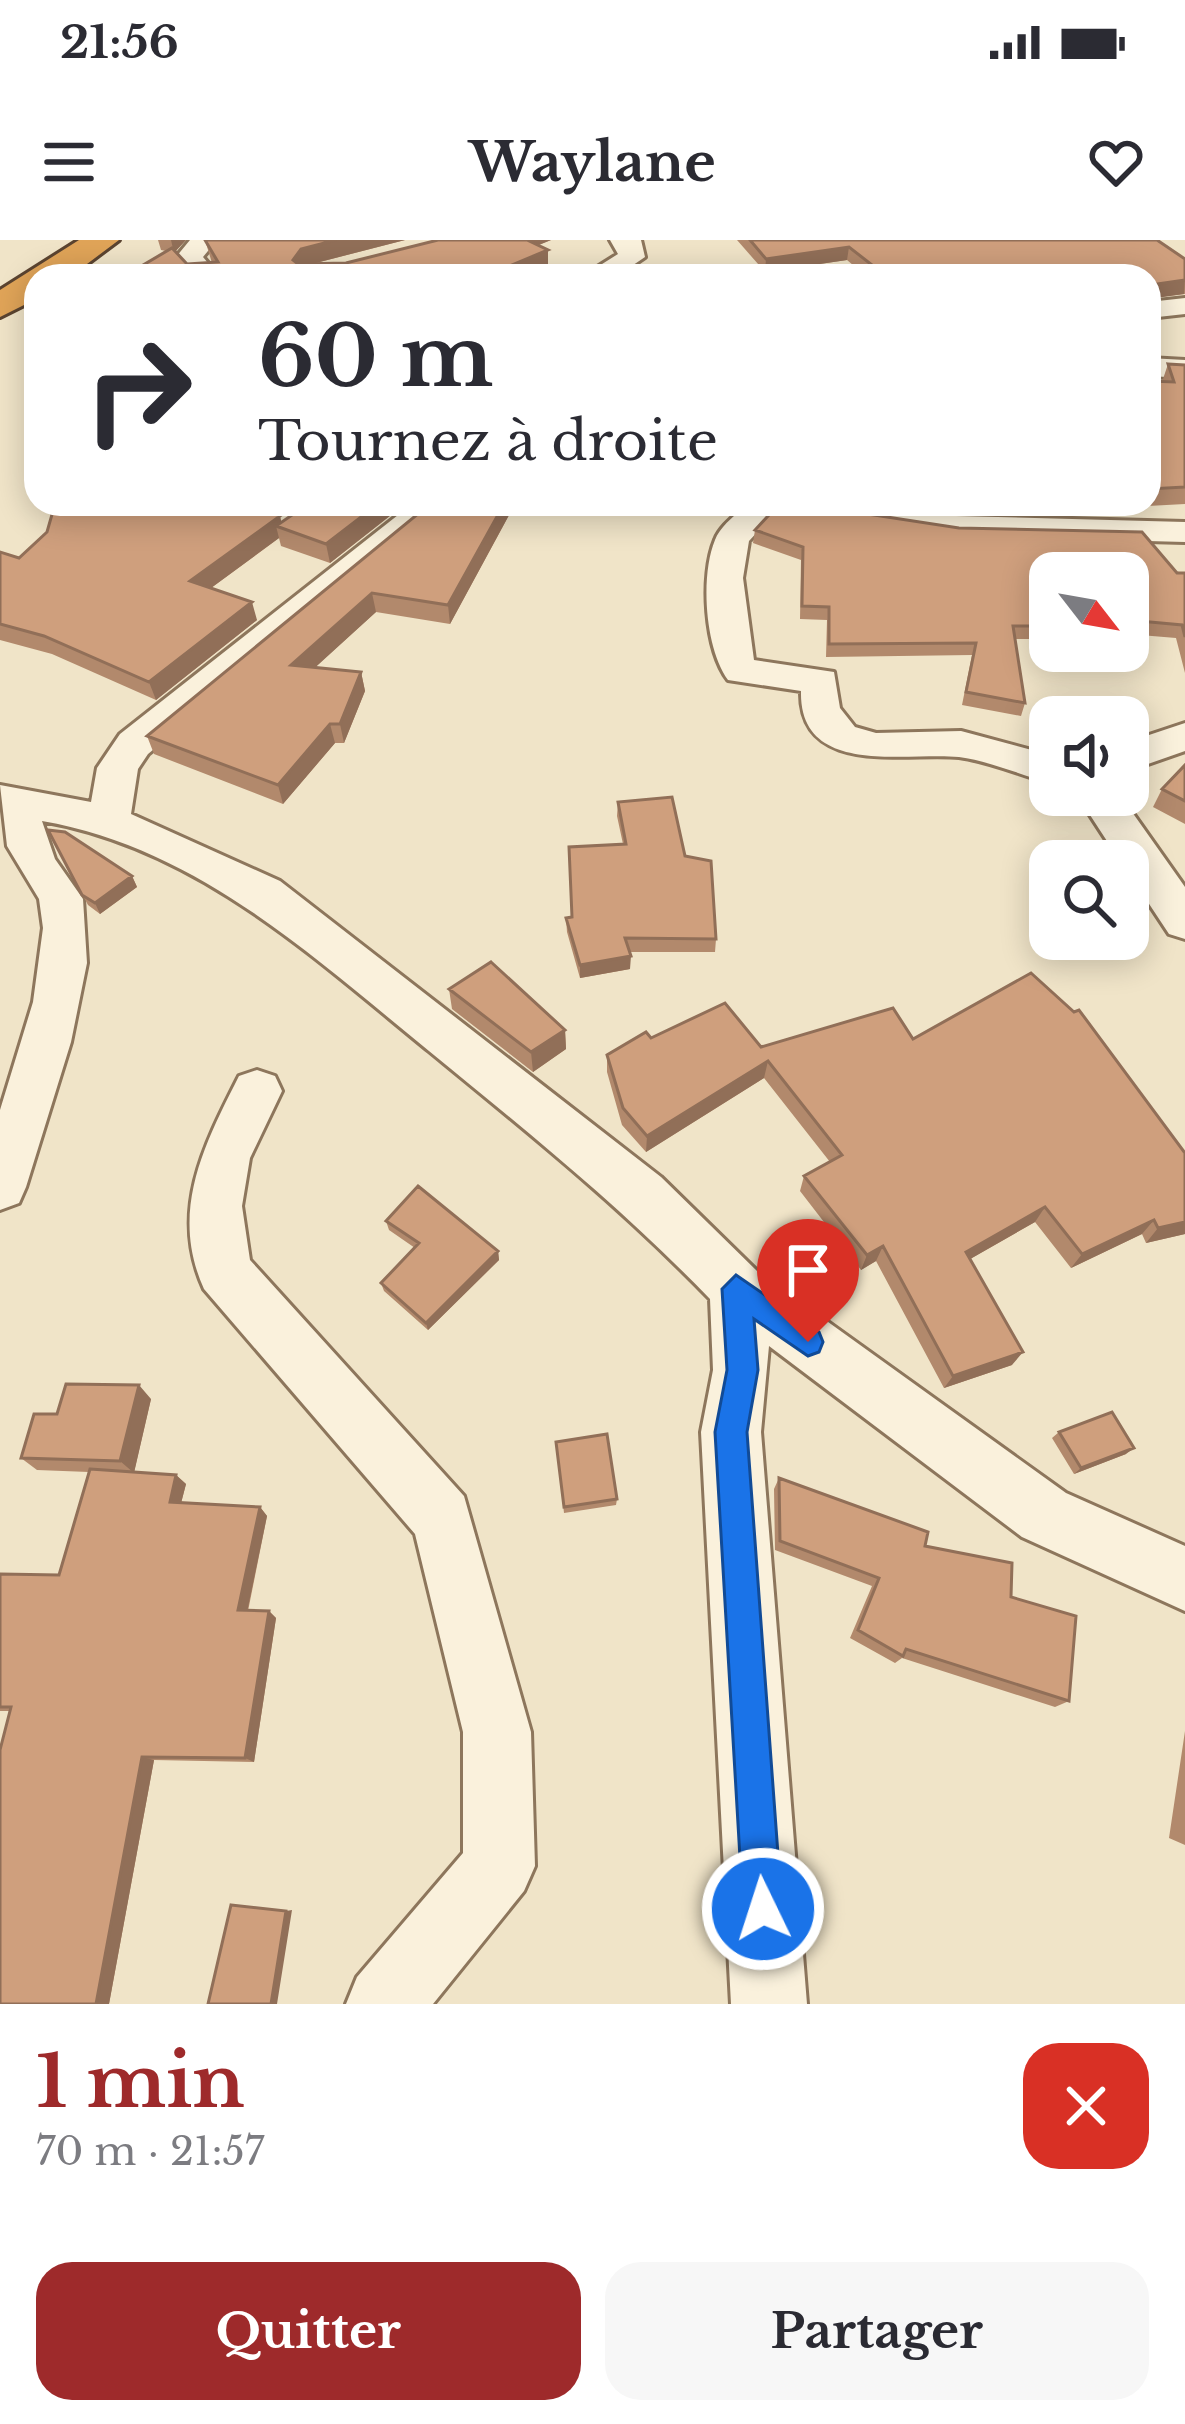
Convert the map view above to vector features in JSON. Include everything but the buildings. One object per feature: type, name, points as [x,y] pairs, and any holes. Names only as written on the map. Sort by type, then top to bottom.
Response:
[{"type":"highway","points":[[65,264],[102,240]]},
{"type":"street","points":[[195,264],[189,257],[204,240]]},
{"type":"street","points":[[619,264],[632,257],[632,244],[623,240]]},
{"type":"street","points":[[108,822],[118,768],[134,744],[418,516]]},
{"type":"street","points":[[754,516],[732,539],[725,578],[735,662],[742,671],[820,681],[820,710],[841,736],[861,744],[961,744],[1029,763]]},
{"type":"street","points":[[887,516],[956,526],[1185,532]]},
{"type":"street","points":[[1149,749],[1185,736]]},
{"type":"street","points":[[5,801],[108,822],[197,856],[264,893],[642,1193],[736,1289],[1044,1516],[1185,1579]]},
{"type":"street","points":[[0,1186],[62,980],[66,929],[60,895],[34,862],[28,830],[5,801]]},
{"type":"street","points":[[1112,816],[1185,922]]},
{"type":"street","points":[[257,1091],[224,1158],[214,1206],[224,1271],[442,1519],[497,1732],[499,1866],[384,2004]]},
{"type":"street","points":[[736,1289],[742,1370],[731,1432],[769,2004]]},
{"type":"route","points":[[763,1909],[731,1432],[742,1370],[736,1289],[808,1342]]}]
